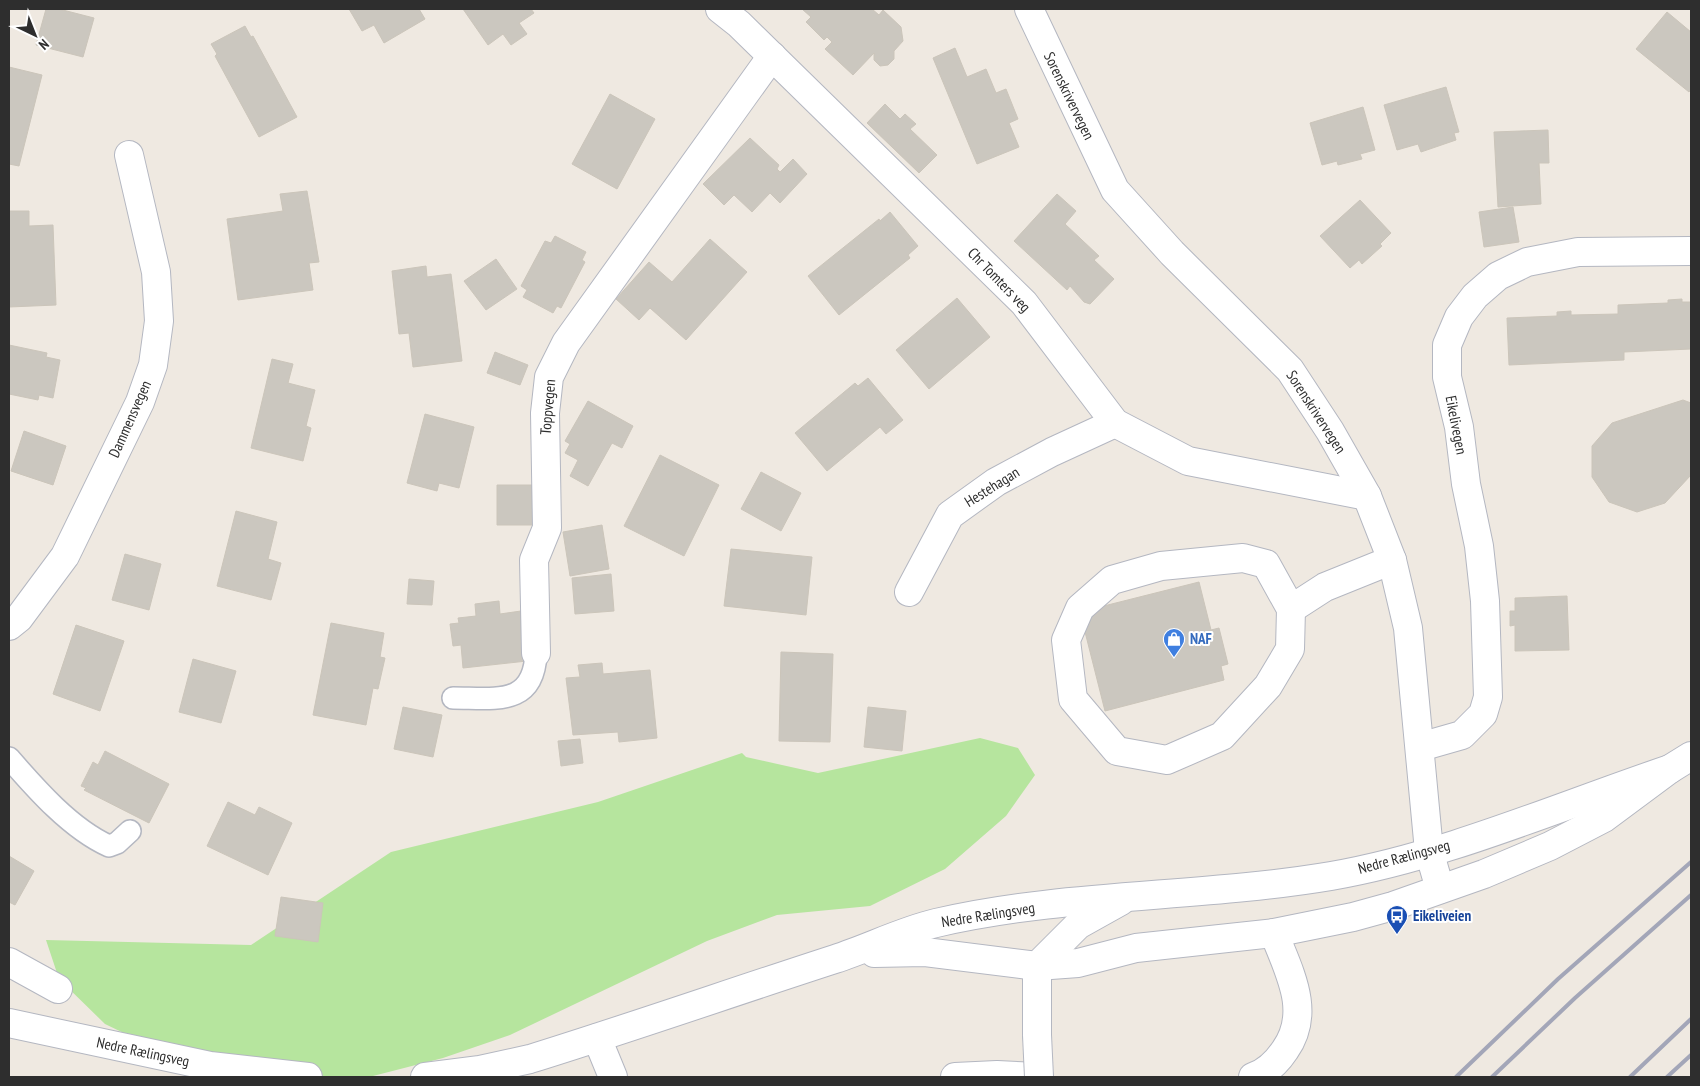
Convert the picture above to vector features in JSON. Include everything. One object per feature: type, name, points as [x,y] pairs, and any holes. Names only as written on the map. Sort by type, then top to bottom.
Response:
[{"type":"street","name":"Chr Tomters veg","points":[[720,9],[772,56],[1024,303],[1114,423],[1188,462],[1367,496]]},
{"type":"street","name":"Sorenskrivervegen","points":[[1029,9],[1115,190],[1172,253],[1290,370],[1330,431],[1367,496],[1392,560],[1408,628],[1429,851],[1440,889]]},
{"type":"street","name":"Toppvegen","points":[[536,653],[534,560],[547,528],[544,413],[549,377],[566,343],[772,56]]},
{"type":"street","name":"Dammensvegen","points":[[9,626],[19,618],[65,556],[140,402],[153,365],[159,321],[156,272],[129,155]]},
{"type":"street","name":"Eikelivegen","points":[[1420,747],[1462,735],[1484,714],[1488,697],[1485,601],[1479,546],[1466,484],[1459,427],[1447,377],[1447,344],[1459,317],[1475,296],[1498,276],[1527,262],[1578,252],[1691,251]]},
{"type":"street","name":"Hestehagan","points":[[909,592],[950,515],[996,482],[1052,452],[1114,423]]},
{"type":"street","points":[[1243,558],[1266,564],[1291,609],[1290,649],[1268,686],[1222,736],[1167,760],[1117,751],[1073,700],[1066,640],[1080,608],[1112,580],[1161,566],[1243,558]]},
{"type":"street","points":[[1291,609],[1325,586],[1392,560]]},
{"type":"street","name":"Nedre Rælingsveg","points":[[425,1077],[480,1070],[530,1059],[852,953],[934,924],[1010,911],[1127,897],[1255,887],[1333,875],[1380,865],[1525,821],[1681,762]]},
{"type":"street","name":"Nedre Rælingsveg","points":[[852,953],[925,952],[1037,966],[1078,963],[1136,948],[1274,933],[1353,917],[1484,874],[1550,846],[1604,818],[1681,762]]},
{"type":"street","name":"Nedre Rælingsveg","points":[[1037,966],[1078,926],[1127,897]]},
{"type":"street","points":[[1253,1077],[1278,1061],[1290,1042],[1297,1025],[1299,1004],[1274,933]]},
{"type":"street","points":[[9,962],[58,989]]},
{"type":"street","points":[[955,1077],[997,1075],[1039,1077],[1037,966]]},
{"type":"street","name":"Nedre Rælingsveg","points":[[9,1023],[192,1063],[256,1073],[308,1077]]},
{"type":"street","points":[[597,1038],[612,1077]]},
{"type":"lane","name":"Toppvegen","points":[[454,698],[510,697],[530,682],[535,671],[536,653]]},
{"type":"lane","points":[[9,758],[42,796],[96,840],[108,846],[117,843],[130,832]]},
{"type":"green space","points":[[980,738],[1018,748],[1035,775],[1006,816],[945,869],[870,906],[777,915],[707,941],[510,1035],[443,1058],[373,1076],[237,1077],[180,1060],[105,1024],[59,979],[46,940],[251,945],[391,852],[598,802],[742,753],[746,757],[818,773]]},
{"type":"building","points":[[46,9],[59,9],[94,18],[83,57],[36,45]]},
{"type":"building","points":[[349,9],[419,9],[425,19],[384,43],[374,25],[362,31]]},
{"type":"building","points":[[463,9],[531,9],[534,13],[519,23],[527,34],[511,45],[503,34],[488,45]]},
{"type":"building","points":[[802,9],[872,9],[879,15],[883,10],[901,27],[903,41],[894,51],[894,59],[888,65],[880,66],[874,60],[874,53],[853,75],[825,49],[832,42],[827,37],[824,40],[806,22],[811,17]]},
{"type":"building","points":[[1667,12],[1691,32],[1691,89],[1689,92],[1636,49]]},
{"type":"building","points":[[245,26],[251,37],[253,36],[297,117],[259,137],[215,56],[217,54],[211,44]]},
{"type":"building","points":[[955,48],[967,77],[986,69],[996,93],[1006,89],[1018,119],[1009,123],[1019,147],[977,164],[933,58]]},
{"type":"building","points":[[9,67],[42,75],[19,166],[9,164]]},
{"type":"building","points":[[1446,87],[1459,132],[1454,133],[1456,140],[1421,152],[1418,144],[1397,150],[1384,105]]},
{"type":"building","points":[[610,94],[655,119],[617,189],[572,164]]},
{"type":"building","points":[[885,104],[900,119],[905,114],[916,124],[910,129],[937,155],[919,173],[867,123]]},
{"type":"building","points":[[1363,107],[1375,150],[1360,154],[1362,159],[1338,165],[1337,161],[1322,165],[1310,123]]},
{"type":"building","points":[[1548,130],[1549,163],[1539,163],[1541,204],[1498,207],[1494,132]]},
{"type":"building","points":[[750,138],[779,165],[777,169],[780,172],[793,159],[807,174],[780,203],[770,193],[752,212],[734,195],[724,205],[703,184]]},
{"type":"building","points":[[307,191],[319,262],[309,263],[313,290],[238,300],[227,219],[283,211],[280,194]]},
{"type":"building","points":[[1057,194],[1076,211],[1065,224],[1099,256],[1094,260],[1114,279],[1090,304],[1084,302],[1070,286],[1067,290],[1014,241]]},
{"type":"building","points":[[1360,200],[1391,233],[1380,244],[1382,246],[1362,264],[1359,260],[1350,268],[1320,236]]},
{"type":"building","points":[[1513,207],[1519,242],[1484,247],[1479,212]]},
{"type":"building","points":[[9,211],[29,211],[29,226],[53,225],[56,305],[9,307]]},
{"type":"building","points":[[890,212],[918,246],[908,255],[910,258],[839,315],[808,276]]},
{"type":"building","points":[[555,236],[586,252],[582,260],[585,262],[561,308],[557,306],[553,313],[523,297],[527,290],[521,286],[545,241],[551,243]]},
{"type":"building","points":[[710,239],[747,272],[686,340],[650,308],[639,320],[616,299],[649,262],[672,282]]},
{"type":"building","points":[[496,259],[517,289],[486,310],[464,281]]},
{"type":"building","points":[[426,266],[427,277],[451,274],[462,361],[413,367],[409,333],[399,334],[392,271]]},
{"type":"building","points":[[957,298],[990,337],[929,389],[896,350]]},
{"type":"building","points":[[1682,299],[1682,302],[1691,302],[1691,349],[1624,352],[1624,360],[1509,365],[1507,318],[1557,316],[1557,312],[1571,311],[1571,315],[1618,314],[1618,305],[1668,303],[1668,300]]},
{"type":"building","points":[[9,345],[47,353],[46,357],[60,360],[53,398],[39,395],[38,400],[9,394]]},
{"type":"building","points":[[495,352],[528,365],[520,385],[487,373]]},
{"type":"building","points":[[272,359],[293,364],[288,383],[315,390],[306,426],[311,428],[303,461],[251,448]]},
{"type":"building","points":[[868,378],[903,420],[886,434],[880,427],[827,471],[795,433],[855,383],[858,386]]},
{"type":"building","points":[[1683,400],[1691,403],[1691,475],[1665,503],[1637,512],[1609,502],[1592,477],[1592,446],[1612,423]]},
{"type":"building","points":[[588,401],[633,426],[622,448],[612,443],[588,486],[570,476],[578,460],[565,453],[570,444],[565,441]]},
{"type":"building","points":[[425,414],[474,427],[459,488],[439,483],[437,491],[407,483]]},
{"type":"building","points":[[24,431],[66,446],[53,485],[11,471]]},
{"type":"building","points":[[660,455],[719,485],[684,556],[624,526]]},
{"type":"building","points":[[761,472],[801,493],[781,531],[741,509]]},
{"type":"building","points":[[497,485],[534,485],[533,525],[497,525]]},
{"type":"building","points":[[236,511],[277,522],[268,559],[281,563],[271,600],[217,586]]},
{"type":"building","points":[[602,525],[609,569],[570,576],[563,532]]},
{"type":"building","points":[[731,549],[812,557],[806,615],[724,606]]},
{"type":"building","points":[[125,554],[161,564],[149,610],[112,600]]},
{"type":"building","points":[[611,574],[614,611],[575,614],[572,578]]},
{"type":"building","points":[[409,579],[434,581],[432,605],[407,604]]},
{"type":"building","points":[[1199,582],[1211,630],[1219,628],[1228,664],[1221,666],[1224,680],[1105,711],[1080,612]]},
{"type":"building","points":[[1567,596],[1569,650],[1515,651],[1515,625],[1510,626],[1510,611],[1515,611],[1515,598]]},
{"type":"building","points":[[499,601],[500,614],[521,611],[527,661],[463,668],[461,645],[453,646],[450,624],[459,623],[458,618],[476,616],[475,604]]},
{"type":"building","points":[[331,623],[384,633],[380,657],[385,658],[378,689],[373,688],[366,725],[313,715]]},
{"type":"building","points":[[76,625],[124,641],[100,711],[53,694]]},
{"type":"building","points":[[781,652],[833,654],[830,742],[779,741]]},
{"type":"building","points":[[193,659],[236,671],[221,723],[179,712]]},
{"type":"building","points":[[602,663],[603,674],[650,670],[657,738],[619,742],[618,732],[573,735],[566,678],[580,677],[578,665]]},
{"type":"building","points":[[403,707],[442,715],[433,757],[394,749]]},
{"type":"building","points":[[868,707],[906,711],[902,751],[864,747]]},
{"type":"building","points":[[580,739],[583,763],[561,766],[558,741]]},
{"type":"building","points":[[105,751],[169,784],[149,823],[84,790],[86,788],[81,786],[93,762],[98,765]]},
{"type":"building","points":[[228,802],[255,815],[259,807],[292,823],[268,875],[207,846]]},
{"type":"building","points":[[9,856],[34,871],[15,905],[9,902]]},
{"type":"building","points":[[281,897],[323,903],[318,942],[275,936]]},
{"type":"railway","points":[[1456,1077],[1558,979],[1691,862]]},
{"type":"railway","points":[[1492,1077],[1575,998],[1691,895]]},
{"type":"railway","points":[[1630,1077],[1691,1019]]},
{"type":"railway","points":[[1667,1077],[1691,1055]]},
{"type":"place","name":"NAF","points":[[1174,658]]},
{"type":"place","name":"Eikeliveien","points":[[1397,935]]}]
